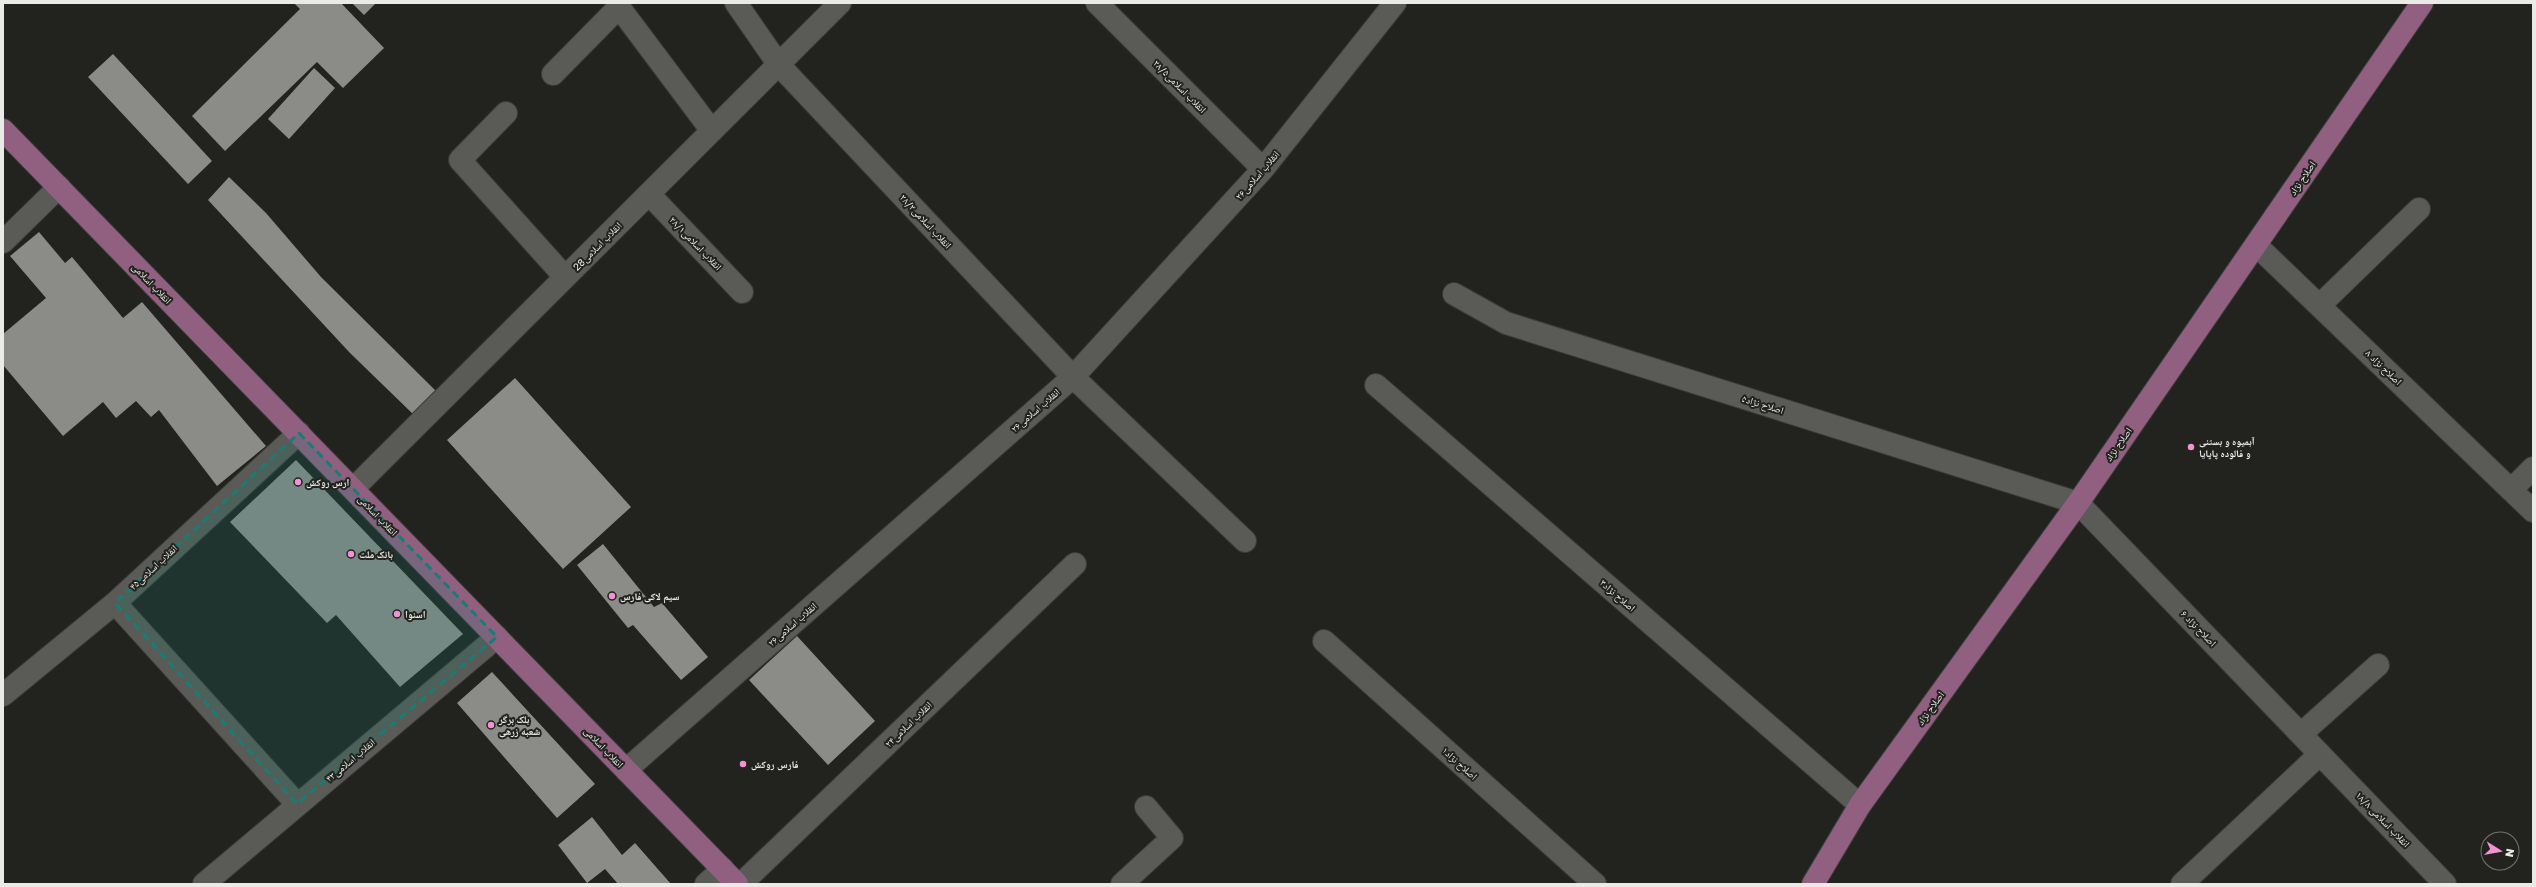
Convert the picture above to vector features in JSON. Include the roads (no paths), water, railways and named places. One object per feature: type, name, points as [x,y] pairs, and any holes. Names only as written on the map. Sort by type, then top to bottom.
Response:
[{"type":"main road","name":"اصلاح نژاد","points":[[1813,884],[1860,805],[2078,503],[2422,3]]},
{"type":"main road","name":"انقلاب اسلامی","points":[[3,130],[730,877]]},
{"type":"street","name":"انقلاب اسلامی۲۸/۳","points":[[736,3],[779,65],[1073,377],[1245,541]]},
{"type":"street","name":"28انقلاب اسلامی","points":[[353,489],[840,3]]},
{"type":"street","name":"انقلاب اسلامی۲۸/۵","points":[[1097,3],[1263,169]]},
{"type":"street","name":"انقلاب اسلامی۲۶","points":[[626,770],[1073,377],[1263,169],[1396,3]]},
{"type":"street","points":[[553,74],[618,7],[712,131]]},
{"type":"street","points":[[506,113],[460,160],[565,277]]},
{"type":"street","points":[[3,242],[59,187]]},
{"type":"street","name":"انقلاب اسلامی۲۸/۱","points":[[649,194],[742,292]]},
{"type":"street","points":[[2320,305],[2419,209]]},
{"type":"street","name":"۸ اصلاح نژاد","points":[[2256,244],[2533,511]]},
{"type":"street","name":"اصلاح نژاد۵","points":[[1454,294],[1506,323],[2078,503]]},
{"type":"street","name":"اصلاح نژاد۳","points":[[1376,385],[1860,805]]},
{"type":"street","name":"انقلاب اسلامی۴۵","points":[[3,695],[115,602],[298,433]]},
{"type":"street","points":[[2511,490],[2533,468]]},
{"type":"street","name":"۶ اصلاح نژاد","points":[[2078,503],[2320,754]]},
{"type":"street","name":"انقلاب اسلامی۲۴","points":[[741,884],[1075,564]]},
{"type":"street","points":[[115,602],[297,804]]},
{"type":"street","name":"انقلاب اسلامی۴۳","points":[[204,884],[297,804],[497,637]]},
{"type":"street","name":"اصلاح نژاد۱","points":[[1324,641],[1595,884]]},
{"type":"street","points":[[2301,734],[2378,665]]},
{"type":"street","points":[[2182,884],[2320,754]]},
{"type":"street","name":"۱۸/۸ انقلاب اسلامی","points":[[2320,754],[2445,884]]},
{"type":"street","points":[[1122,884],[1172,838],[1146,807]]},
{"type":"street","points":[[706,884],[730,877]]},
{"type":"place","name":"آبمیوه و بستنی و فالوده پاپایا","points":[[2191,447]]},
{"type":"place","name":"ارس روکش","points":[[298,482]]},
{"type":"place","name":"بانک ملت","points":[[351,554]]},
{"type":"place","name":"سیم لاکی فارس","points":[[612,596]]},
{"type":"place","name":"اسنوا","points":[[397,614]]},
{"type":"place","name":"بلک برگر شعبه زرهی","points":[[491,725]]},
{"type":"place","name":"فارس روکش","points":[[743,764]]}]
